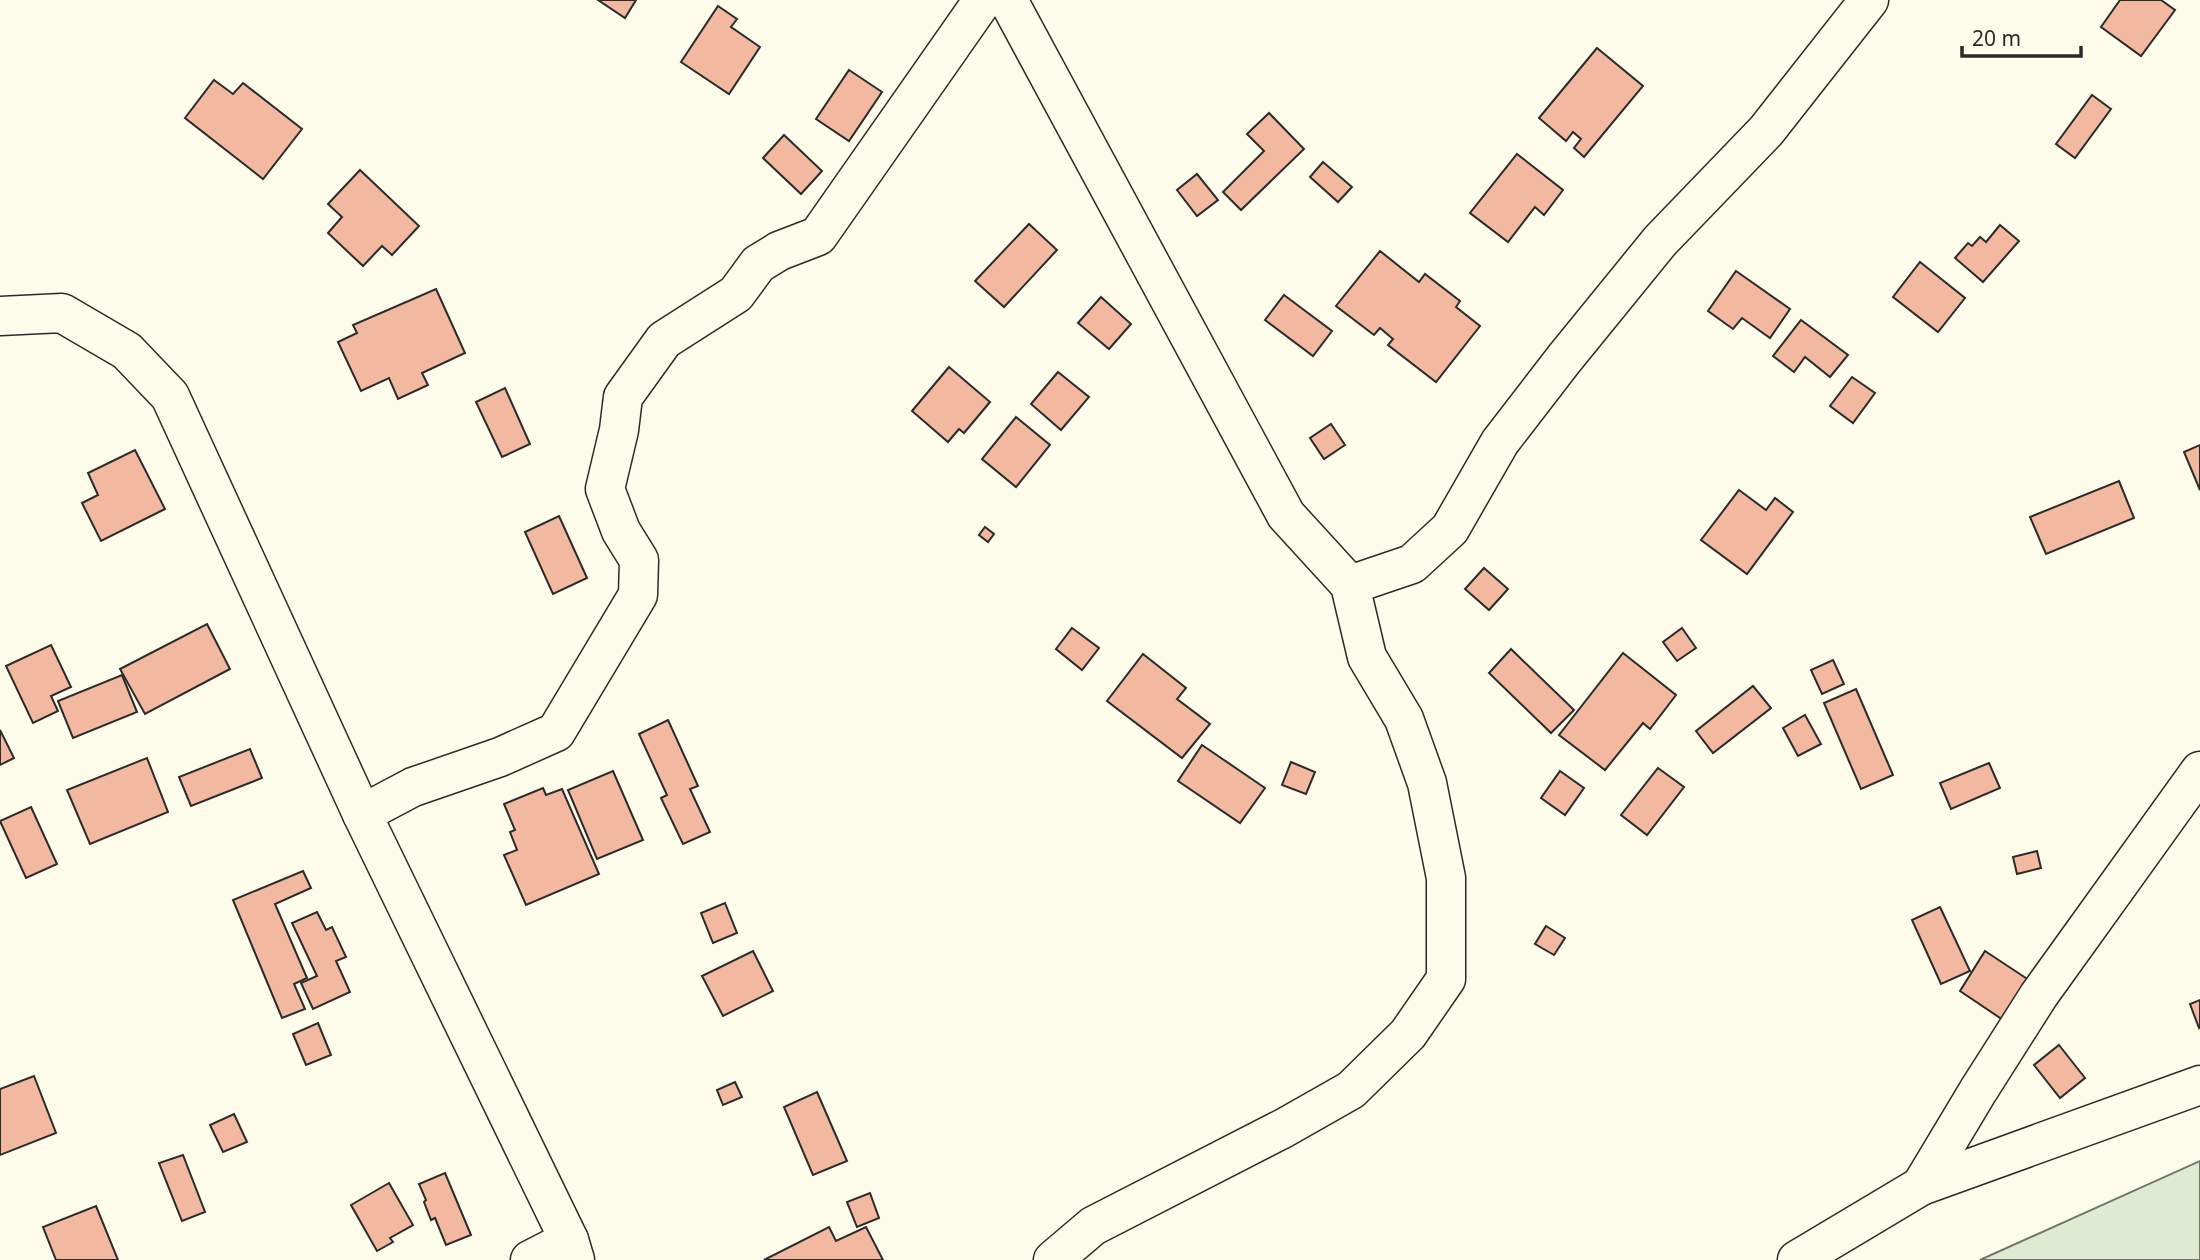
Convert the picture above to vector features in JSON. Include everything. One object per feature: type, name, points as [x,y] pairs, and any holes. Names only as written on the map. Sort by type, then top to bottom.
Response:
[{"type":"street","points":[[362,814],[413,787],[500,758],[556,732],[638,595],[639,560],[621,530],[605,489],[619,430],[623,397],[664,340],[736,294],[758,264],[779,250],[818,236],[983,0]]},
{"type":"street","points":[[1008,0],[1286,515],[1350,585],[1367,657],[1404,719],[1427,783],[1446,878],[1446,979],[1408,1034],[1351,1090],[1284,1128],[1093,1226],[1053,1260]]},
{"type":"street","points":[[1350,585],[1412,564],[1450,529],[1500,442],[1564,359],[1660,241],[1766,131],[1869,0]]},
{"type":"street","points":[[0,316],[62,313],[127,351],[170,396],[362,814],[572,1250],[530,1260]]},
{"type":"street","points":[[1921,1186],[2039,995],[2200,771]]},
{"type":"street","points":[[1797,1260],[1921,1186],[2200,1085]]},
{"type":"green space","points":[[2200,1161],[2200,1260],[1980,1260]]},
{"type":"building","points":[[598,0],[636,0],[625,18]]},
{"type":"building","points":[[2120,0],[2161,0],[2175,10],[2141,56],[2101,27]]},
{"type":"building","points":[[718,6],[737,19],[731,27],[760,47],[729,94],[681,62]]},
{"type":"building","points":[[1597,48],[1643,86],[1584,157],[1574,148],[1581,139],[1573,132],[1566,141],[1539,118]]},
{"type":"building","points":[[849,70],[882,92],[849,141],[816,119]]},
{"type":"building","points":[[214,80],[233,94],[243,83],[302,129],[263,179],[185,118]]},
{"type":"building","points":[[2092,95],[2111,109],[2075,158],[2056,144]]},
{"type":"building","points":[[1269,113],[1304,149],[1241,210],[1223,192],[1264,151],[1247,134]]},
{"type":"building","points":[[784,135],[822,171],[801,194],[763,158]]},
{"type":"building","points":[[1517,154],[1563,190],[1544,215],[1535,207],[1508,242],[1470,213]]},
{"type":"building","points":[[1323,162],[1352,187],[1338,202],[1310,177]]},
{"type":"building","points":[[360,170],[419,226],[392,255],[382,246],[363,266],[328,233],[342,217],[328,204]]},
{"type":"building","points":[[1197,174],[1218,200],[1197,216],[1177,190]]},
{"type":"building","points":[[1029,224],[1057,250],[1004,307],[975,281]]},
{"type":"building","points":[[2000,225],[2019,241],[1983,282],[1955,258],[1968,243],[1972,246],[1980,237],[1986,242]]},
{"type":"building","points":[[1380,251],[1419,282],[1425,274],[1460,301],[1456,307],[1480,326],[1436,382],[1388,345],[1393,339],[1380,328],[1374,335],[1336,306]]},
{"type":"building","points":[[1920,262],[1965,298],[1938,332],[1893,297]]},
{"type":"building","points":[[1736,271],[1790,309],[1770,338],[1742,318],[1733,329],[1708,311]]},
{"type":"building","points":[[436,289],[465,353],[422,373],[428,385],[398,399],[389,378],[361,391],[338,342],[357,333],[353,325]]},
{"type":"building","points":[[1284,295],[1332,331],[1313,356],[1265,320]]},
{"type":"building","points":[[1101,297],[1131,324],[1109,349],[1078,323]]},
{"type":"building","points":[[1801,320],[1848,355],[1830,377],[1805,357],[1794,372],[1773,356]]},
{"type":"building","points":[[949,367],[990,402],[964,433],[959,429],[948,442],[912,411]]},
{"type":"building","points":[[1058,372],[1089,397],[1061,430],[1031,404]]},
{"type":"building","points":[[1852,377],[1875,393],[1853,423],[1830,406]]},
{"type":"building","points":[[505,388],[530,444],[502,457],[476,402]]},
{"type":"building","points":[[1016,417],[1050,445],[1016,487],[982,459]]},
{"type":"building","points":[[1331,424],[1345,445],[1324,459],[1310,438]]},
{"type":"building","points":[[2200,445],[2200,490],[2184,452]]},
{"type":"building","points":[[135,450],[165,509],[101,541],[82,503],[98,495],[88,473]]},
{"type":"building","points":[[2119,481],[2134,518],[2046,554],[2030,517]]},
{"type":"building","points":[[1739,490],[1766,510],[1775,498],[1793,512],[1747,574],[1701,540]]},
{"type":"building","points":[[559,516],[587,578],[553,594],[525,532]]},
{"type":"building","points":[[985,527],[994,534],[988,542],[979,535]]},
{"type":"building","points":[[1484,568],[1508,589],[1489,610],[1465,589]]},
{"type":"building","points":[[207,624],[230,669],[145,714],[120,669]]},
{"type":"building","points":[[1072,628],[1099,648],[1082,670],[1056,649]]},
{"type":"building","points":[[1682,628],[1696,648],[1677,661],[1663,642]]},
{"type":"building","points":[[51,645],[71,687],[51,696],[58,711],[33,723],[6,666]]},
{"type":"building","points":[[1511,649],[1574,710],[1551,733],[1489,673]]},
{"type":"building","points":[[1623,653],[1676,695],[1650,729],[1643,723],[1605,770],[1559,735]]},
{"type":"building","points":[[1143,654],[1186,688],[1177,699],[1210,724],[1182,758],[1107,701]]},
{"type":"building","points":[[1833,660],[1844,684],[1822,694],[1811,670]]},
{"type":"building","points":[[122,675],[137,712],[73,738],[58,701]]},
{"type":"building","points":[[1753,686],[1771,708],[1713,753],[1696,731]]},
{"type":"building","points":[[1856,689],[1893,775],[1861,789],[1824,703]]},
{"type":"building","points":[[1805,715],[1821,744],[1798,756],[1783,728]]},
{"type":"building","points":[[668,720],[698,786],[690,789],[710,832],[683,844],[661,798],[667,795],[639,734]]},
{"type":"building","points":[[0,730],[14,758],[0,765]]},
{"type":"building","points":[[1202,745],[1265,788],[1240,823],[1178,781]]},
{"type":"building","points":[[250,749],[262,778],[191,806],[179,777]]},
{"type":"building","points":[[147,758],[168,812],[90,844],[67,790]]},
{"type":"building","points":[[1291,762],[1315,772],[1306,794],[1282,785]]},
{"type":"building","points":[[1989,763],[2000,788],[1951,809],[1940,783]]},
{"type":"building","points":[[1658,768],[1684,787],[1647,835],[1621,815]]},
{"type":"building","points":[[613,771],[643,840],[597,859],[568,790]]},
{"type":"building","points":[[1560,771],[1584,788],[1565,815],[1541,798]]},
{"type":"building","points":[[543,788],[546,795],[562,789],[599,874],[526,905],[504,855],[517,850],[510,832],[515,830],[504,804]]},
{"type":"building","points":[[31,807],[57,864],[26,878],[0,821]]},
{"type":"building","points":[[2037,851],[2041,868],[2017,874],[2013,857]]},
{"type":"building","points":[[303,871],[311,888],[275,904],[307,978],[294,984],[305,1009],[282,1018],[233,900]]},
{"type":"building","points":[[725,903],[737,933],[713,943],[701,913]]},
{"type":"building","points":[[1940,907],[1970,971],[1941,984],[1912,920]]},
{"type":"building","points":[[317,912],[326,930],[332,927],[346,957],[336,961],[350,992],[313,1009],[301,983],[317,976],[292,923]]},
{"type":"building","points":[[1546,926],[1565,938],[1554,955],[1535,944]]},
{"type":"building","points":[[753,951],[773,991],[723,1016],[702,976]]},
{"type":"building","points":[[1985,951],[2035,984],[2009,1024],[1960,991]]},
{"type":"building","points":[[2200,1000],[2200,1027],[2199,1028],[2190,1004]]},
{"type":"building","points":[[318,1023],[331,1055],[306,1065],[293,1034]]},
{"type":"building","points":[[2059,1045],[2085,1078],[2060,1098],[2034,1065]]},
{"type":"building","points":[[34,1076],[56,1133],[0,1155],[0,1089]]},
{"type":"building","points":[[735,1082],[742,1097],[723,1105],[717,1090]]},
{"type":"building","points":[[817,1092],[847,1161],[813,1175],[784,1107]]},
{"type":"building","points":[[234,1114],[247,1142],[223,1152],[210,1125]]},
{"type":"building","points":[[183,1155],[205,1212],[182,1221],[159,1163]]},
{"type":"building","points":[[445,1173],[471,1235],[446,1245],[435,1218],[431,1220],[419,1184]]},
{"type":"building","points":[[389,1183],[413,1225],[390,1238],[393,1242],[377,1251],[351,1205]]},
{"type":"building","points":[[870,1193],[879,1218],[857,1227],[847,1202]]},
{"type":"building","points":[[96,1206],[118,1260],[56,1260],[43,1227]]},
{"type":"building","points":[[829,1227],[836,1241],[866,1227],[883,1260],[764,1260]]}]
